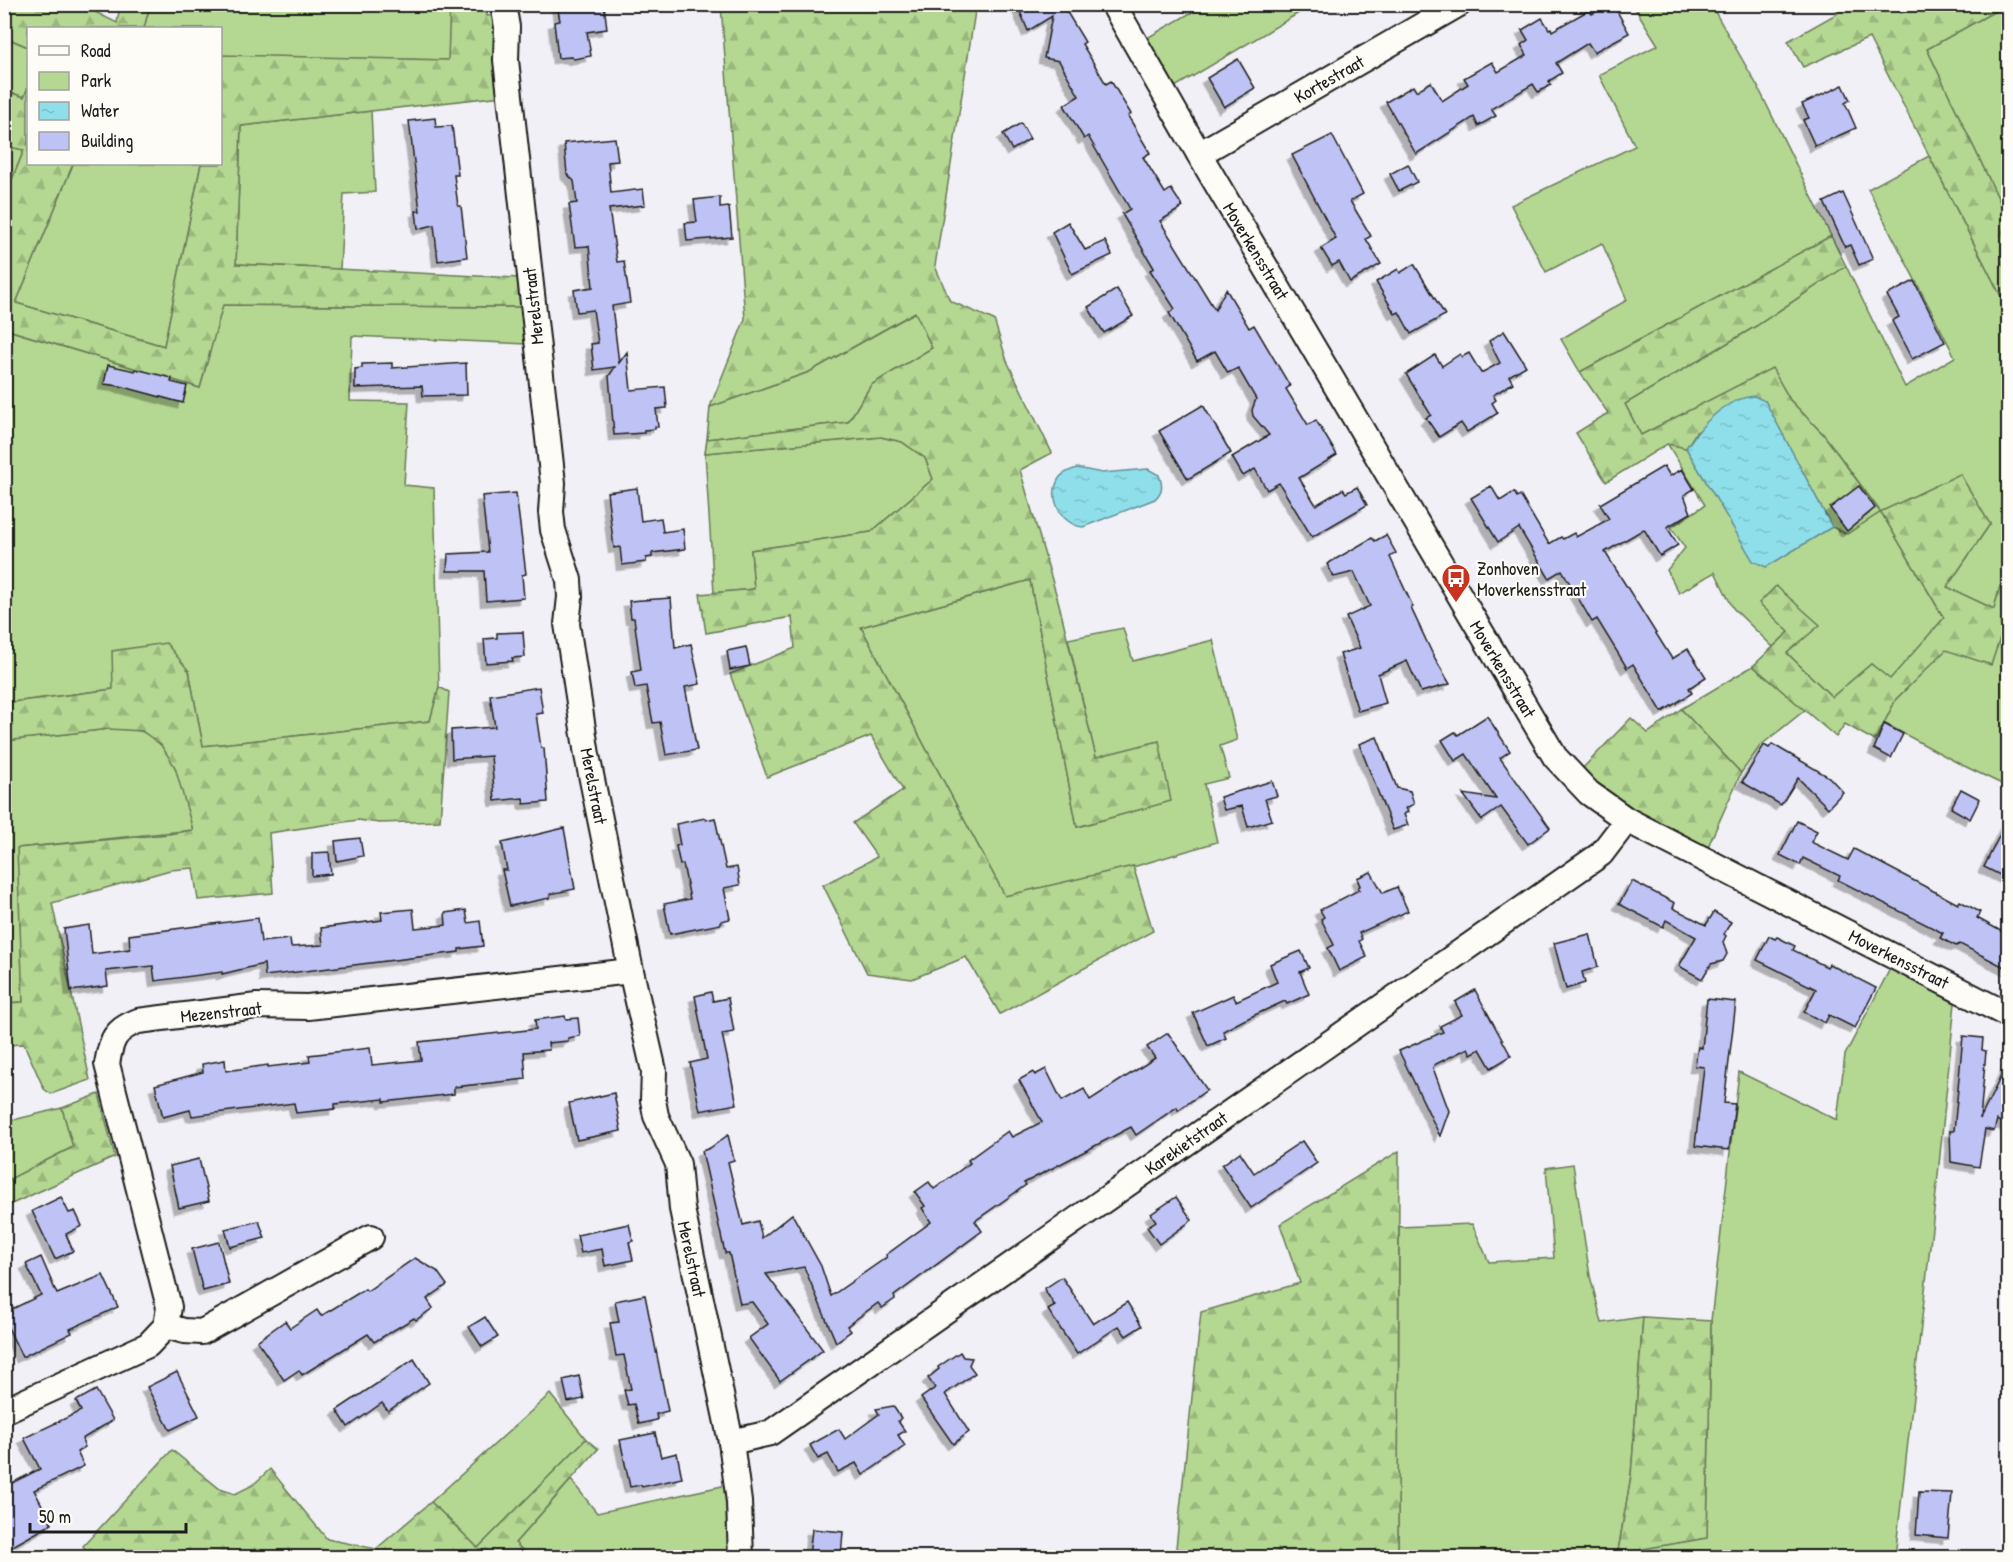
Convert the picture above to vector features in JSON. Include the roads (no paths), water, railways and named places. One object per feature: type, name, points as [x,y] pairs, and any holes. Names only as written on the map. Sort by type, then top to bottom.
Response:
[{"type":"street","name":"Merelstraat","points":[[503,4],[507,27],[506,60],[553,483],[551,512],[553,530],[568,580],[570,597],[567,624],[587,755],[654,1071],[653,1100],[656,1116],[678,1164],[682,1209],[731,1442],[739,1502],[741,1557]]},
{"type":"street","name":"Moverkensstraat","points":[[1113,4],[1555,757],[1589,793],[1627,820],[2008,1015]]},
{"type":"street","name":"Kortestraat","points":[[1199,154],[1459,4]]},
{"type":"street","name":"Karekietstraat","points":[[731,1442],[770,1433],[1601,854],[1627,820]]},
{"type":"street","name":"Mezenstraat","points":[[166,1326],[169,1307],[107,1064],[113,1037],[124,1026],[138,1021],[257,1006],[308,1008],[631,971]]},
{"type":"street","points":[[4,1411],[148,1345],[166,1326],[184,1331],[202,1332],[371,1237]]},
{"type":"water","points":[[1754,396],[1765,401],[1832,527],[1766,567],[1753,561],[1686,448],[1699,430],[1724,407],[1743,398]]},
{"type":"water","points":[[1077,468],[1102,473],[1148,469],[1159,475],[1161,491],[1155,499],[1083,527],[1075,525],[1062,515],[1055,501],[1055,493],[1060,477]]},
{"type":"place","name":"Zonhoven Moverkensstraat","points":[[1456,604]]}]
